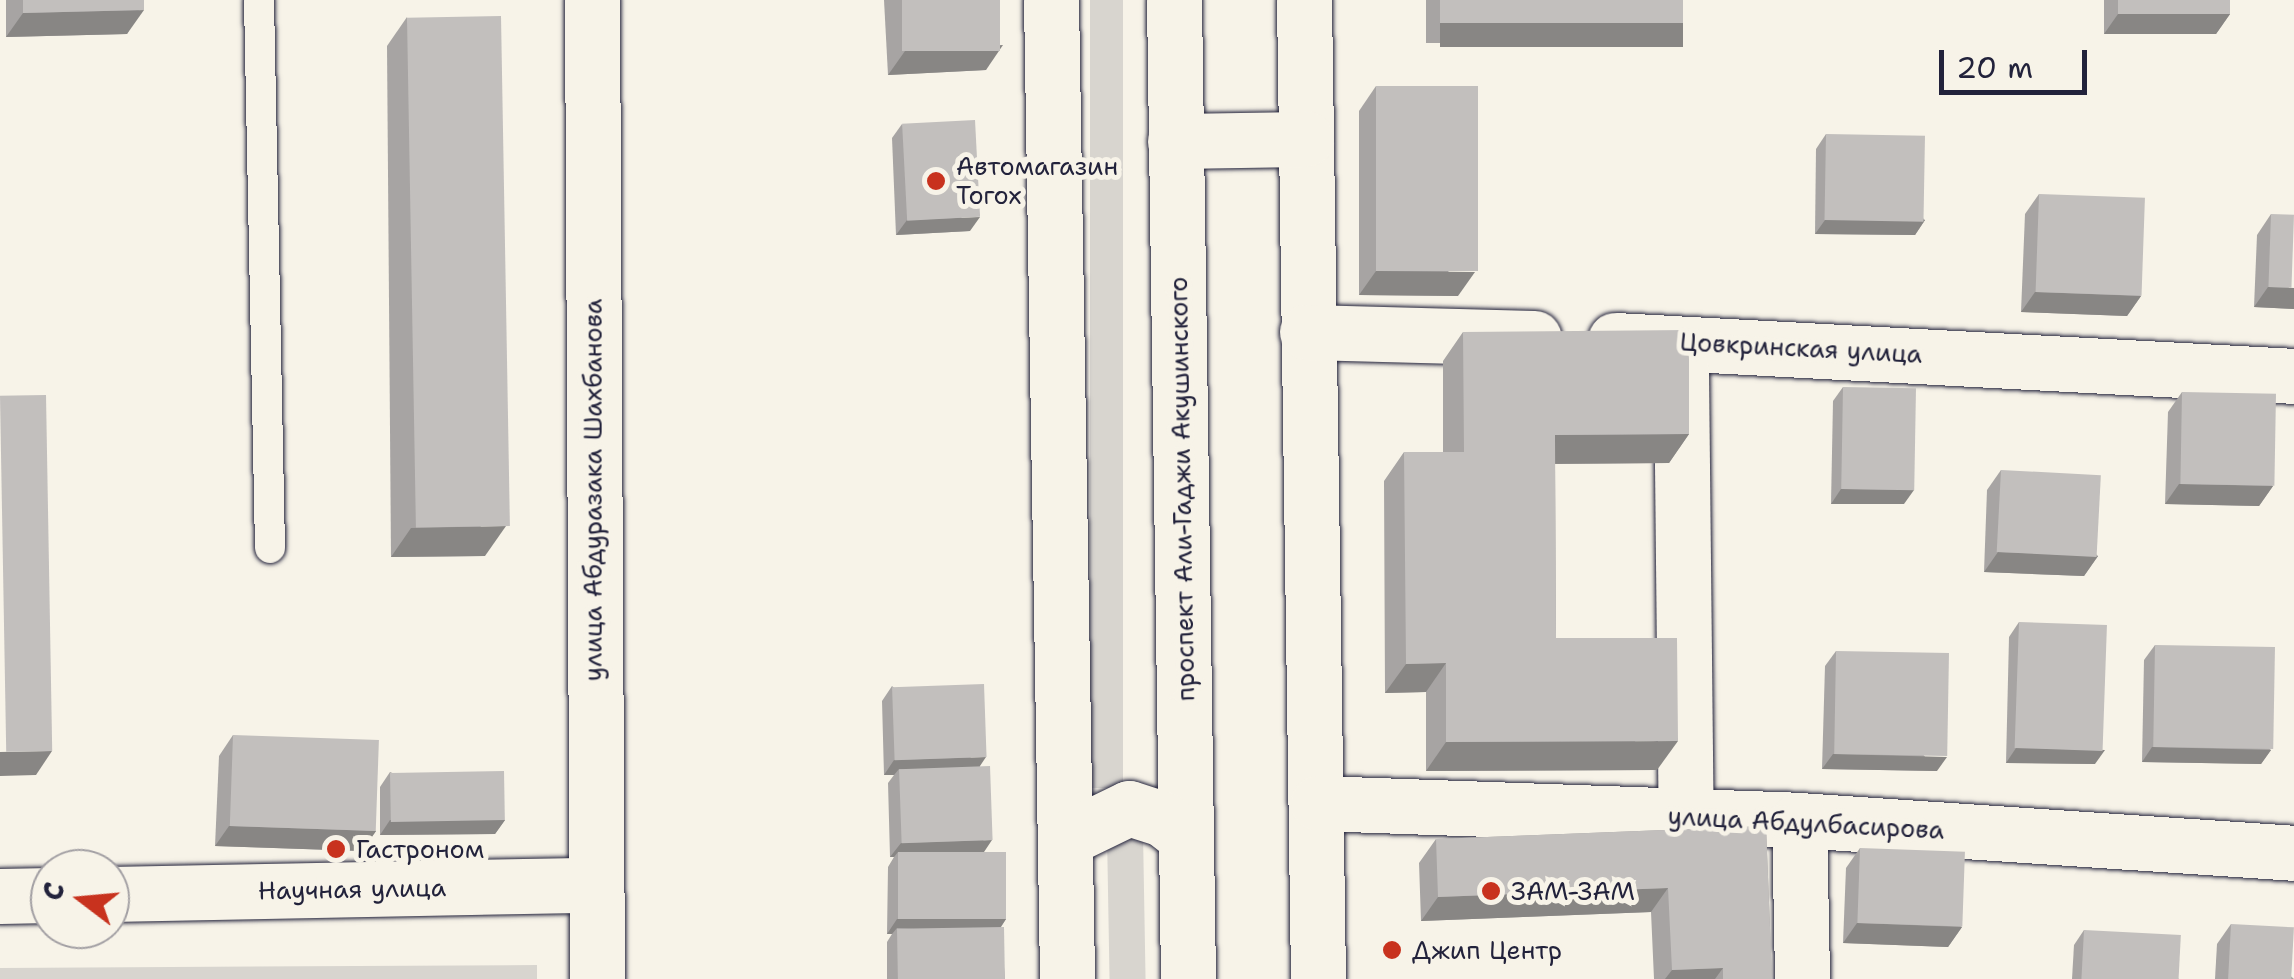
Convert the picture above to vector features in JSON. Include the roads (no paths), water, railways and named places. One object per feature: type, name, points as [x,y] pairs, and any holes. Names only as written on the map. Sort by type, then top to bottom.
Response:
[{"type":"main road","name":"улица Абдуразака Шахбанова","points":[[592,0],[594,885],[598,979]]},
{"type":"main road","points":[[1051,0],[1067,979]]},
{"type":"main road","name":"проспект Али-Гаджи Акушинского","points":[[1174,0],[1188,979]]},
{"type":"main road","points":[[1304,0],[1318,979]]},
{"type":"main road","points":[[1176,141],[1306,139]]},
{"type":"main road","name":"Цовкринская улица","points":[[1307,332],[1681,342],[2294,376]]},
{"type":"main road","points":[[1681,342],[1686,817]]},
{"type":"main road","name":"улица Абдулбасирова","points":[[1318,803],[1799,820],[2294,853]]},
{"type":"main road","points":[[1065,839],[1129,808],[1163,819],[1186,837]]},
{"type":"main road","points":[[1799,820],[1802,979]]},
{"type":"main road","name":"Научная улица","points":[[130,894],[594,885]]},
{"type":"main road","points":[[0,896],[30,896]]},
{"type":"lane","points":[[259,0],[270,548]]},
{"type":"place","name":"Автомагазин Тогох","points":[[936,181]]},
{"type":"place","name":"Гастроном","points":[[336,849]]},
{"type":"place","name":"ЗАМ-ЗАМ","points":[[1491,891]]},
{"type":"place","name":"Джип Центр","points":[[1392,950]]}]
